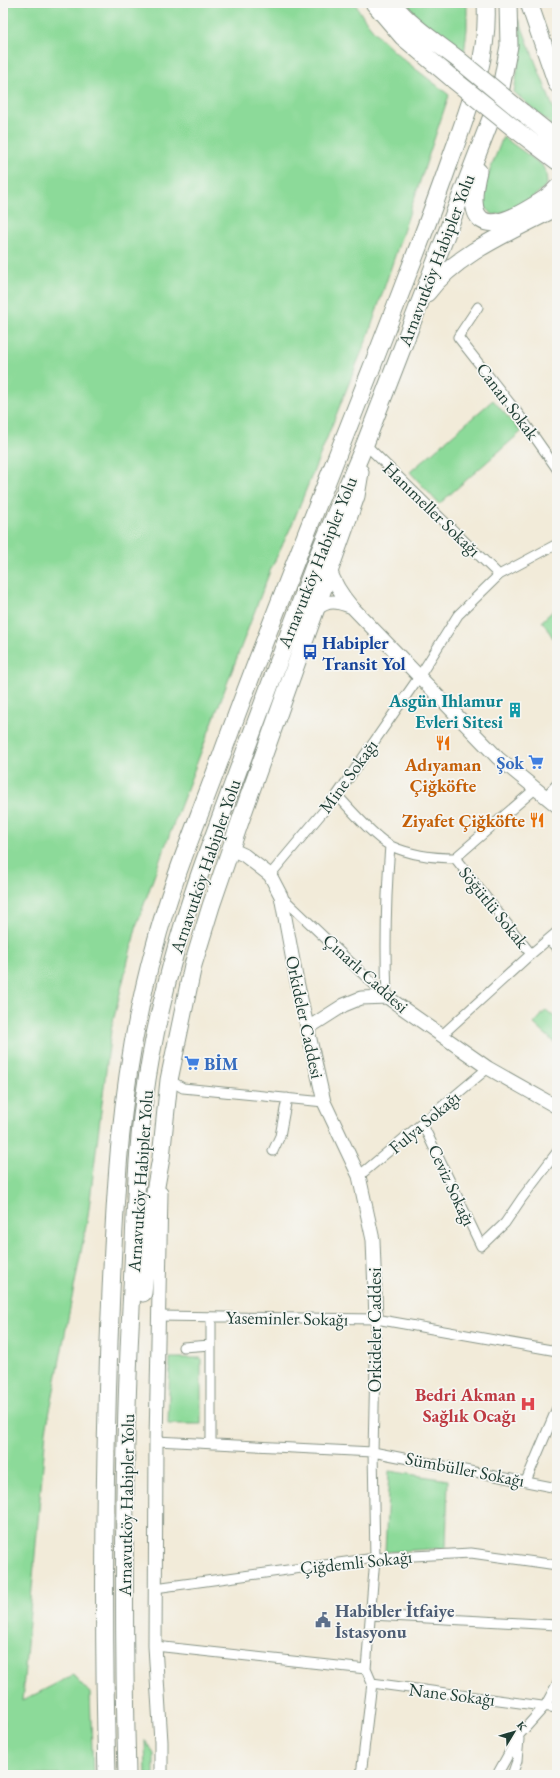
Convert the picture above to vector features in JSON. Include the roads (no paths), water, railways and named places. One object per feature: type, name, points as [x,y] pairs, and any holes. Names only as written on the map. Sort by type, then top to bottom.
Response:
[{"type":"highway","points":[[374,3],[403,37],[555,162]]},
{"type":"highway","points":[[392,3],[398,11],[417,27],[557,140]]},
{"type":"highway","points":[[482,3],[487,21]]},
{"type":"highway","name":"Arnavutköy Habipler Yolu","points":[[107,1775],[104,1562],[106,1428],[118,1147],[126,1076],[133,1034],[153,949],[167,905],[251,673],[382,342],[476,90],[486,42],[486,3]]},
{"type":"highway","name":"Arnavutköy Habipler Yolu","points":[[127,1775],[124,1534],[127,1392],[140,1146],[144,1102],[164,989],[188,905],[319,553],[365,444],[462,190],[490,124],[499,98],[509,46],[508,3]]},
{"type":"highway","points":[[529,3],[557,84]]},
{"type":"highway","points":[[490,124],[483,145],[474,188],[473,204],[476,214],[480,218],[490,224],[507,220],[543,200],[557,188]]},
{"type":"highway","points":[[418,306],[438,280],[456,263],[472,252],[557,207]]},
{"type":"highway","points":[[127,1392],[140,1325],[151,1214],[161,1158],[169,1080],[193,964],[231,849],[356,496],[365,444]]},
{"type":"highway","points":[[260,766],[267,720],[285,669],[296,615]]},
{"type":"street","name":"Canan Sokak","points":[[478,307],[458,337],[472,353],[557,469]]},
{"type":"street","name":"Hanımeller Sokağı","points":[[365,444],[499,575]]},
{"type":"street","name":"Mine Sokağı","points":[[270,875],[337,795],[419,677],[458,615],[499,575],[557,544]]},
{"type":"street","points":[[330,569],[332,577],[340,592],[352,607],[419,677],[498,758],[557,806]]},
{"type":"street","points":[[316,609],[331,601],[338,601],[352,607]]},
{"type":"street","points":[[546,796],[557,784]]},
{"type":"street","points":[[455,858],[535,789]]},
{"type":"street","name":"Söğütlü Sokak","points":[[337,795],[362,822],[390,845],[403,851],[433,858],[455,858],[531,954]]},
{"type":"street","points":[[308,1028],[344,1005],[361,998],[387,996],[385,902],[390,845]]},
{"type":"street","name":"Çınarlı Caddesi","points":[[231,849],[244,855],[270,875],[281,896],[387,996],[488,1068],[557,1107]]},
{"type":"street","name":"Orkideler Caddesi","points":[[281,896],[296,977],[308,1028],[314,1065],[324,1102],[359,1176],[373,1240],[376,1319],[373,1452],[375,1558],[366,1670],[372,1683]]},
{"type":"street","points":[[442,1035],[557,932]]},
{"type":"street","points":[[549,940],[557,948]]},
{"type":"street","name":"Fulya Sokağı","points":[[359,1176],[488,1068]]},
{"type":"street","points":[[169,1080],[183,1088],[324,1102]]},
{"type":"street","points":[[273,1151],[280,1136],[287,1098]]},
{"type":"street","name":"Ceviz Sokağı","points":[[422,1123],[481,1246],[505,1223],[557,1152]]},
{"type":"street","points":[[161,1158],[155,1588],[155,1646],[161,1742],[161,1775]]},
{"type":"street","name":"Yaseminler Sokağı","points":[[158,1316],[376,1319],[557,1351]]},
{"type":"street","points":[[211,1317],[211,1444]]},
{"type":"street","points":[[183,1347],[211,1345]]},
{"type":"street","points":[[526,1481],[557,1408]]},
{"type":"street","name":"Sümbüller Sokağı","points":[[156,1441],[373,1452],[557,1488]]},
{"type":"street","name":"Çiğdemli Sokağı","points":[[155,1588],[375,1558],[471,1553],[557,1565]]},
{"type":"street","points":[[371,1615],[557,1625]]},
{"type":"street","points":[[155,1646],[366,1670]]},
{"type":"street","points":[[361,1775],[372,1683]]},
{"type":"street","name":"Nane Sokağı","points":[[372,1683],[557,1708]]},
{"type":"street","points":[[497,1775],[519,1735],[545,1706],[557,1684]]},
{"type":"street","points":[[512,1775],[517,1761],[519,1735]]},
{"type":"place","name":"Habipler Transit Yol","points":[[310,652]]},
{"type":"place","name":"Asgün Ihlamur Evleri Sitesi","points":[[515,710]]},
{"type":"place","name":"Adıyaman Çiğköfte","points":[[443,743]]},
{"type":"place","name":"Şok","points":[[536,762]]},
{"type":"place","name":"Ziyafet Çiğköfte","points":[[537,820]]},
{"type":"place","name":"BİM","points":[[192,1063]]},
{"type":"place","name":"Bedri Akman Sağlık Ocağı","points":[[528,1404]]},
{"type":"place","name":"Habibler İtfaiye İstasyonu","points":[[323,1620]]}]
